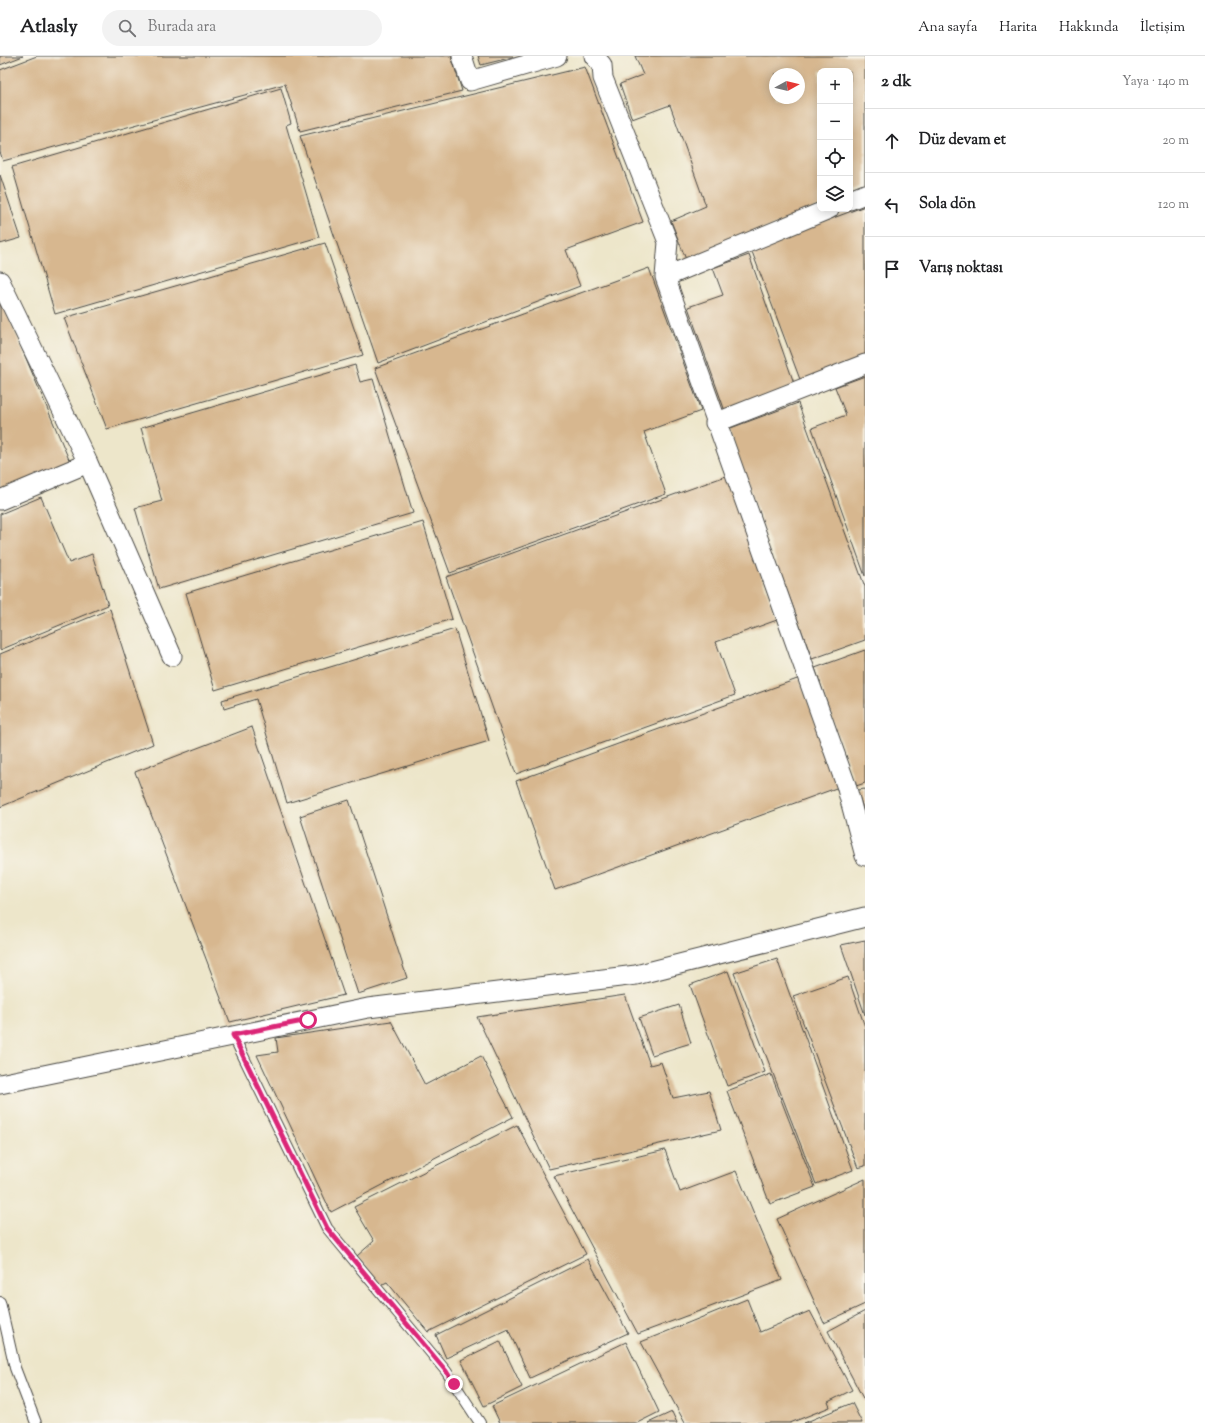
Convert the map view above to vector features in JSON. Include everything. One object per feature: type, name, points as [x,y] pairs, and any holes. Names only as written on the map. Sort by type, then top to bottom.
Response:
[{"type":"street","points":[[462,56],[470,81],[558,56]]},
{"type":"street","points":[[594,56],[602,66],[603,78],[668,242],[665,277],[846,785],[865,856]]},
{"type":"street","points":[[853,199],[865,194]]},
{"type":"street","points":[[665,277],[822,212]]},
{"type":"street","points":[[0,281],[88,463],[172,656]]},
{"type":"street","points":[[716,423],[865,364]]},
{"type":"street","points":[[0,500],[88,463]]},
{"type":"street","points":[[0,1084],[368,1008],[636,975],[865,917]]},
{"type":"lane","points":[[233,1035],[327,1228],[446,1371],[480,1423]]},
{"type":"lane","points":[[0,1302],[15,1368],[36,1423]]},
{"type":"building","points":[[0,56],[23,56],[0,65]]},
{"type":"building","points":[[37,56],[451,56],[462,91],[300,131],[285,84],[3,161],[0,152],[0,70]]},
{"type":"building","points":[[478,56],[513,56],[513,57],[481,65]]},
{"type":"building","points":[[635,56],[865,56],[865,187],[853,192],[853,68],[817,68],[817,207],[687,262],[671,221],[706,206],[670,105],[632,119],[620,84],[643,75]]},
{"type":"building","points":[[585,67],[643,222],[566,250],[580,286],[378,363],[300,136]]},
{"type":"building","points":[[281,88],[291,123],[286,125],[319,237],[55,314],[12,167]]},
{"type":"building","points":[[0,175],[21,238],[0,244]]},
{"type":"building","points":[[865,206],[865,358],[801,382],[751,249],[849,212],[853,212],[853,211]]},
{"type":"building","points":[[325,243],[363,355],[107,429],[64,318]]},
{"type":"building","points":[[749,255],[795,386],[725,411],[688,307],[723,295],[713,268]]},
{"type":"building","points":[[649,268],[701,411],[644,432],[666,494],[450,573],[375,368]]},
{"type":"building","points":[[0,297],[70,462],[0,492]]},
{"type":"building","points":[[355,365],[360,382],[373,379],[413,513],[159,589],[135,508],[162,501],[141,428]]},
{"type":"building","points":[[865,376],[865,576],[812,428],[846,415],[835,387]]},
{"type":"building","points":[[798,403],[865,587],[865,640],[812,659],[728,429]]},
{"type":"building","points":[[726,476],[777,620],[716,642],[735,695],[516,774],[446,577]]},
{"type":"building","points":[[41,497],[69,563],[92,554],[108,605],[0,650],[0,514]]},
{"type":"building","points":[[423,522],[452,619],[215,690],[186,593]]},
{"type":"building","points":[[110,609],[153,744],[0,807],[0,654]]},
{"type":"building","points":[[455,629],[489,741],[287,803],[256,699],[224,709],[222,700]]},
{"type":"building","points":[[865,650],[865,783],[856,786],[815,668]]},
{"type":"building","points":[[800,678],[839,787],[555,890],[516,781]]},
{"type":"building","points":[[252,727],[344,995],[230,1022],[135,772]]},
{"type":"building","points":[[865,789],[865,814],[857,790]]},
{"type":"building","points":[[349,800],[407,978],[358,994],[300,816]]},
{"type":"building","points":[[865,940],[865,1015],[841,945]]},
{"type":"building","points":[[777,959],[853,1170],[816,1184],[734,973]]},
{"type":"building","points":[[728,971],[765,1072],[727,1086],[690,985]]},
{"type":"building","points":[[848,977],[865,1027],[865,1166],[858,1168],[793,996]]},
{"type":"building","points":[[625,995],[650,1065],[661,1062],[673,1098],[709,1091],[721,1130],[549,1169],[477,1017]]},
{"type":"building","points":[[679,1005],[691,1043],[652,1055],[639,1018]]},
{"type":"building","points":[[391,1021],[425,1085],[481,1056],[513,1117],[331,1212],[257,1055],[278,1052],[276,1038]]},
{"type":"building","points":[[771,1074],[815,1187],[770,1204],[727,1091]]},
{"type":"building","points":[[517,1125],[586,1254],[428,1332],[387,1282],[381,1285],[357,1256],[374,1241],[354,1207]]},
{"type":"building","points":[[665,1150],[680,1192],[736,1171],[782,1280],[638,1334],[554,1176]]},
{"type":"building","points":[[865,1179],[865,1304],[824,1323],[777,1219]]},
{"type":"building","points":[[588,1259],[628,1333],[530,1378],[508,1329],[446,1358],[436,1335]]},
{"type":"building","points":[[747,1299],[760,1332],[810,1311],[852,1390],[828,1402],[830,1407],[790,1423],[685,1423],[641,1342]]},
{"type":"building","points":[[865,1311],[865,1402],[828,1331]]},
{"type":"building","points":[[500,1341],[522,1387],[484,1406],[461,1360]]},
{"type":"building","points":[[626,1342],[659,1412],[637,1423],[500,1423],[492,1406]]},
{"type":"building","points":[[852,1403],[862,1423],[804,1423]]},
{"type":"building","points":[[672,1412],[677,1423],[648,1423]]},
{"type":"route","points":[[308,1020],[233,1035],[327,1228],[446,1371],[454,1384]]}]
